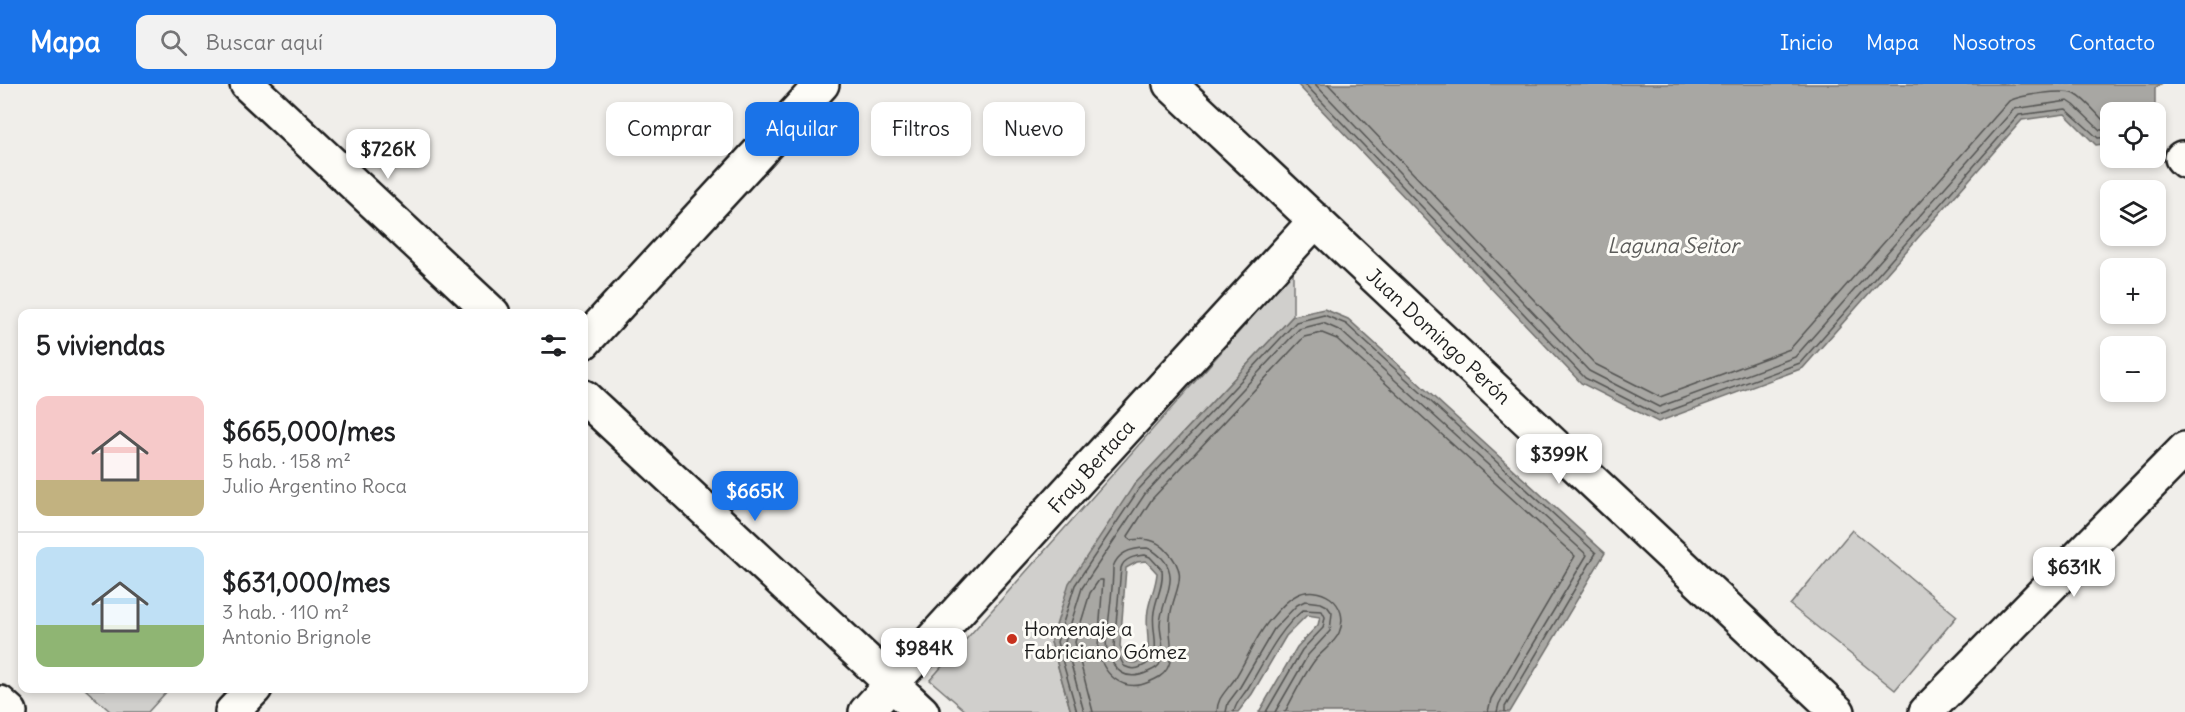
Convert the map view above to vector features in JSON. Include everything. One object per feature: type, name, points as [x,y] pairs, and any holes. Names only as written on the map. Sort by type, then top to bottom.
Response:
[{"type":"street","points":[[247,84],[488,309]]},
{"type":"street","points":[[588,338],[822,84]]},
{"type":"street","name":"Juan Domingo Perón","points":[[1170,84],[1838,712]]},
{"type":"street","name":"Fray Bertaca","points":[[866,712],[1316,220]]},
{"type":"street","points":[[588,401],[922,712]]},
{"type":"street","points":[[1926,712],[2185,449]]},
{"type":"street","points":[[232,712],[250,693]]},
{"type":"street","points":[[0,703],[10,712]]},
{"type":"shaded area","points":[[1293,271],[1293,316],[1134,485],[1051,642],[1071,712],[967,712],[930,680]]},
{"type":"shaded area","points":[[1852,530],[1957,616],[1895,690],[1790,605]]},
{"type":"shaded area","points":[[90,693],[165,693],[148,712],[111,712]]},
{"type":"water","name":"Laguna Seitor","points":[[1297,84],[2161,84],[2155,88],[2155,102],[2100,102],[2100,144],[2096,145],[2065,114],[2022,120],[1803,368],[1658,422],[1581,383]]},
{"type":"water","points":[[1324,309],[1348,319],[1605,553],[1510,712],[1259,712],[1297,647],[1318,625],[1320,617],[1307,615],[1286,636],[1252,694],[1238,712],[1071,712],[1051,642],[1069,583],[1134,485],[1293,316]],"holes":[[[1146,561],[1157,573],[1147,616],[1148,657],[1135,663],[1128,662],[1120,646],[1126,568],[1137,562]]]},
{"type":"place","name":"Homenaje a Fabriciano Gómez","points":[[1012,639]]}]
